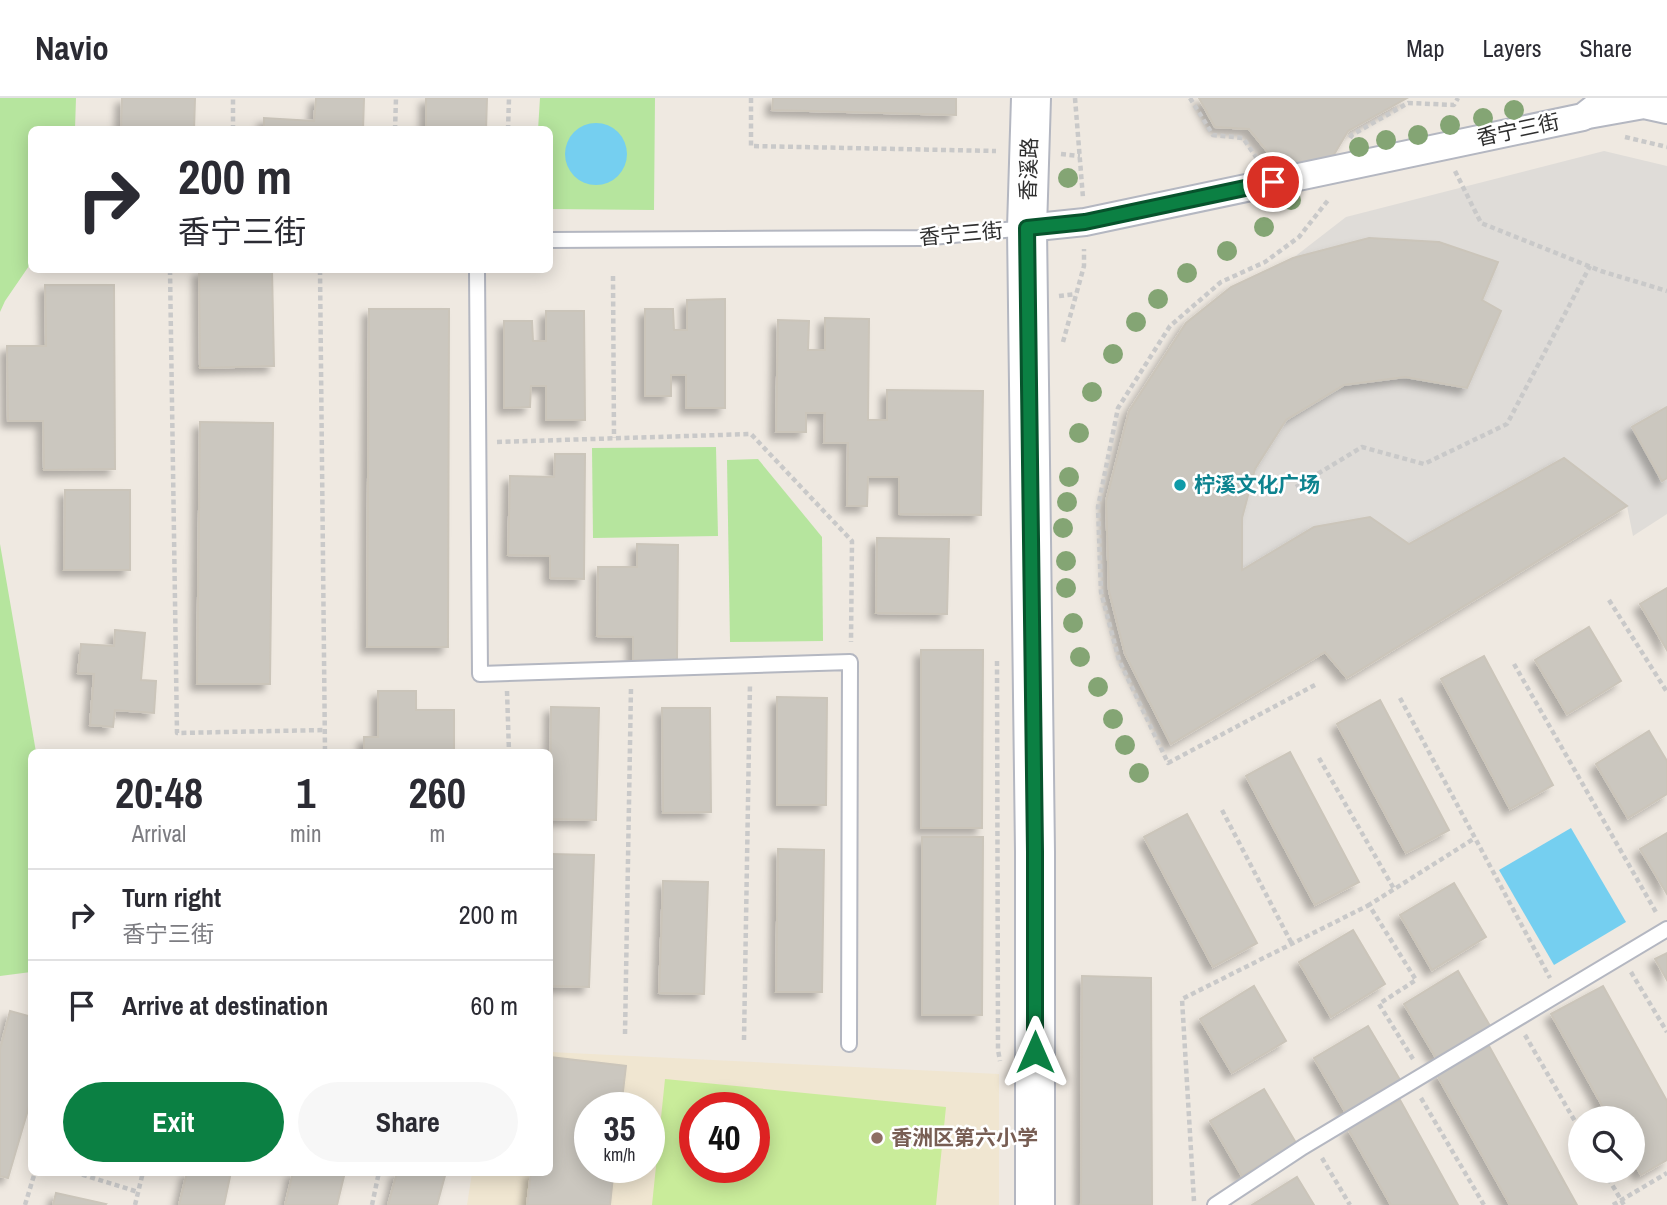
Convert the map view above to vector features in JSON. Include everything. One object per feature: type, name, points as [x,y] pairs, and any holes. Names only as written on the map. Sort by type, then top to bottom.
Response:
[{"type":"street","name":"香溪路","points":[[1031,98],[1027,228],[1035,852],[1035,1205]]},
{"type":"street","name":"香宁三街","points":[[1027,228],[1085,222],[1273,182],[1332,182],[1583,117],[1608,98]]},
{"type":"street","points":[[1583,117],[1644,105],[1667,110]]},
{"type":"lane","name":"香宁三街","points":[[553,240],[922,238],[1027,228]]},
{"type":"lane","points":[[477,273],[480,674],[850,662],[849,1044]]},
{"type":"lane","points":[[1214,1205],[1312,1141],[1666,929]]},
{"type":"path","points":[[233,98],[233,126]]},
{"type":"path","points":[[395,126],[396,98]]},
{"type":"path","points":[[508,126],[509,98]]},
{"type":"path","points":[[751,98],[751,146],[1029,152],[1080,156]]},
{"type":"path","points":[[1190,98],[1213,135],[1243,138],[1273,182]]},
{"type":"path","points":[[1315,685],[1168,762],[1119,660],[1101,592],[1098,507],[1118,408],[1170,326],[1221,282],[1265,262],[1299,237],[1332,182],[1352,135],[1408,103],[1454,105],[1458,98]]},
{"type":"path","points":[[1453,167],[1481,223],[1590,266],[1667,291]]},
{"type":"path","points":[[1296,487],[1362,447],[1424,464],[1507,424],[1590,266]]},
{"type":"path","points":[[170,273],[177,733],[324,730]]},
{"type":"path","points":[[320,273],[325,749]]},
{"type":"path","points":[[613,276],[614,439]]},
{"type":"path","points":[[478,443],[751,434],[852,541],[850,662]]},
{"type":"path","points":[[1609,600],[1667,692]]},
{"type":"path","points":[[1514,664],[1666,929]]},
{"type":"path","points":[[744,1040],[750,665]]},
{"type":"path","points":[[625,1034],[632,669]]},
{"type":"path","points":[[507,673],[509,749]]},
{"type":"path","points":[[1400,698],[1559,994]]},
{"type":"path","points":[[1319,758],[1394,889]]},
{"type":"path","points":[[1222,810],[1292,944]]},
{"type":"path","points":[[1194,1205],[1182,999],[1369,905],[1475,838]]},
{"type":"path","points":[[1369,905],[1416,980],[1379,1004],[1484,1205]]},
{"type":"path","points":[[1621,957],[1667,1032]]},
{"type":"path","points":[[1516,1019],[1568,1109]]},
{"type":"path","points":[[1312,1141],[1350,1205]]},
{"type":"path","points":[[1613,1205],[1622,1203],[1667,1173]]},
{"type":"path","points":[[25,1205],[34,1176]]},
{"type":"path","points":[[87,1176],[138,1192]]},
{"type":"path","points":[[135,1205],[142,1176]]},
{"type":"path","points":[[372,1205],[378,1176]]},
{"type":"path","points":[[1611,1183],[1622,1203]]},
{"type":"shaded area","points":[[1604,151],[1667,166],[1667,514],[1633,536],[1627,506],[1564,458],[1409,544],[1370,517],[1314,527],[1243,570],[1242,518],[1255,469],[1286,420],[1344,385],[1405,377],[1466,388],[1501,311],[1482,300],[1497,262],[1439,242],[1369,238],[1293,258],[1346,217]]},
{"type":"shaded area","name":"香洲区第六小学","points":[[553,1052],[999,1074],[999,1205],[467,1205],[472,1176],[553,1176]]},
{"type":"green space","points":[[0,98],[76,98],[75,126],[28,126],[28,267],[0,312]]},
{"type":"green space","points":[[540,98],[655,98],[654,210],[553,209],[553,126],[538,126]]},
{"type":"green space","points":[[716,447],[718,536],[593,538],[592,448]]},
{"type":"green space","points":[[758,459],[822,537],[823,641],[730,642],[727,460]]},
{"type":"green space","points":[[0,544],[35,749],[28,749],[28,972],[0,976]]},
{"type":"green space","points":[[665,1079],[946,1107],[936,1205],[652,1205],[654,1183],[665,1183]]},
{"type":"water","points":[[590,123],[602,123],[618,132],[625,142],[625,166],[618,176],[602,185],[590,185],[579,180],[570,171],[565,160],[565,148],[570,137],[579,128]]},
{"type":"water","points":[[1571,828],[1626,922],[1554,965],[1499,870]]},
{"type":"building","points":[[122,98],[195,98],[194,126],[121,126]]},
{"type":"building","points":[[316,98],[364,98],[363,126],[264,126],[264,118],[314,121]]},
{"type":"building","points":[[426,98],[487,98],[486,126],[426,126]]},
{"type":"building","points":[[773,98],[956,98],[956,115],[772,110]]},
{"type":"building","points":[[1199,98],[1407,98],[1348,131],[1332,158],[1279,172],[1271,156],[1249,129],[1215,127]]},
{"type":"building","name":"柠溪文化广场","points":[[1369,238],[1439,242],[1498,262],[1482,300],[1501,311],[1467,388],[1405,377],[1344,385],[1286,420],[1255,469],[1242,518],[1242,570],[1314,527],[1370,517],[1409,544],[1564,458],[1627,506],[1347,678],[1325,652],[1171,744],[1125,654],[1109,591],[1106,501],[1129,411],[1186,323],[1231,287],[1293,258]]},
{"type":"building","points":[[199,273],[272,273],[274,366],[200,368]]},
{"type":"building","points":[[45,285],[114,285],[115,469],[44,470],[43,421],[8,421],[7,346],[46,346]]},
{"type":"building","points":[[725,299],[725,408],[686,408],[686,375],[671,375],[671,396],[645,396],[645,309],[673,309],[674,330],[687,330],[687,300]]},
{"type":"building","points":[[369,309],[449,309],[448,647],[367,647]]},
{"type":"building","points":[[546,311],[584,311],[585,420],[546,420],[546,386],[531,386],[530,407],[504,408],[504,321],[532,321],[533,341],[546,341]]},
{"type":"building","points":[[825,318],[869,319],[868,420],[887,420],[887,390],[983,391],[981,515],[899,514],[899,477],[868,477],[867,506],[847,506],[848,443],[824,443],[825,413],[806,413],[806,432],[776,432],[778,320],[809,321],[808,350],[825,350]]},
{"type":"building","points":[[1667,407],[1667,478],[1662,481],[1632,427]]},
{"type":"building","points":[[200,422],[273,423],[270,684],[197,684]]},
{"type":"building","points":[[555,454],[585,454],[584,579],[550,578],[550,556],[508,555],[510,476],[554,477]]},
{"type":"building","points":[[65,490],[130,490],[130,570],[64,570]]},
{"type":"building","points":[[877,538],[949,539],[947,614],[876,613]]},
{"type":"building","points":[[637,544],[678,545],[677,661],[633,660],[633,637],[597,636],[598,567],[637,567]]},
{"type":"building","points":[[1667,588],[1667,650],[1640,604]]},
{"type":"building","points":[[1589,627],[1621,681],[1567,714],[1535,660]]},
{"type":"building","points":[[115,630],[145,633],[141,680],[156,681],[154,713],[115,710],[113,727],[90,725],[94,674],[78,673],[81,644],[114,646]]},
{"type":"building","points":[[921,650],[983,650],[982,828],[921,828]]},
{"type":"building","points":[[1484,656],[1553,785],[1510,809],[1441,679]]},
{"type":"building","points":[[378,691],[416,691],[416,710],[454,710],[454,749],[364,749],[364,737],[378,737]]},
{"type":"building","points":[[777,697],[827,698],[826,805],[777,805]]},
{"type":"building","points":[[1380,700],[1449,830],[1406,853],[1337,724]]},
{"type":"building","points":[[551,707],[599,708],[596,820],[553,819],[553,749],[551,749]]},
{"type":"building","points":[[662,708],[710,708],[711,812],[663,813]]},
{"type":"building","points":[[1649,731],[1667,761],[1667,794],[1628,818],[1596,764]]},
{"type":"building","points":[[1290,752],[1359,882],[1315,905],[1246,776]]},
{"type":"building","points":[[1187,814],[1257,943],[1213,967],[1144,837]]},
{"type":"building","points":[[1667,833],[1667,894],[1640,849]]},
{"type":"building","points":[[922,837],[983,837],[982,1015],[922,1015]]},
{"type":"building","points":[[778,849],[824,850],[822,992],[776,992]]},
{"type":"building","points":[[553,854],[594,855],[589,987],[553,986]]},
{"type":"building","points":[[663,881],[708,882],[704,994],[659,993]]},
{"type":"building","points":[[1454,883],[1486,937],[1432,970],[1400,915]]},
{"type":"building","points":[[1353,930],[1385,984],[1331,1017],[1299,962]]},
{"type":"building","points":[[1667,953],[1667,980],[1655,959]]},
{"type":"building","points":[[1458,971],[1490,1026],[1436,1058],[1404,1004]]},
{"type":"building","points":[[1082,976],[1151,978],[1152,1205],[1081,1205]]},
{"type":"building","points":[[1254,986],[1286,1041],[1232,1073],[1200,1019]]},
{"type":"building","points":[[1603,986],[1667,1101],[1667,1160],[1645,1173],[1645,1106],[1602,1106],[1551,1014]]},
{"type":"building","points":[[10,1011],[28,1016],[28,1110],[8,1178],[0,1176],[0,1049]]},
{"type":"building","points":[[1368,1026],[1400,1080],[1346,1113],[1314,1058]]},
{"type":"building","points":[[1489,1046],[1577,1205],[1510,1205],[1437,1075]]},
{"type":"building","points":[[553,1057],[626,1066],[623,1092],[574,1092],[574,1183],[612,1183],[610,1205],[527,1205],[531,1176],[553,1176]]},
{"type":"building","points":[[1264,1089],[1296,1143],[1242,1176],[1210,1121]]},
{"type":"building","points":[[1400,1100],[1458,1205],[1391,1205],[1348,1129]]},
{"type":"building","points":[[186,1176],[230,1176],[224,1205],[179,1205]]},
{"type":"building","points":[[292,1176],[344,1176],[337,1205],[285,1205]]},
{"type":"building","points":[[396,1176],[445,1176],[437,1205],[388,1205]]},
{"type":"building","points":[[1297,1177],[1314,1205],[1252,1205]]},
{"type":"building","points":[[56,1193],[106,1204],[53,1205]]},
{"type":"place","name":"柠溪文化广场","points":[[1180,485]]},
{"type":"place","name":"香洲区第六小学","points":[[877,1138]]},
{"type":"route","points":[[1035,1052],[1027,228],[1085,222],[1273,182]]}]
